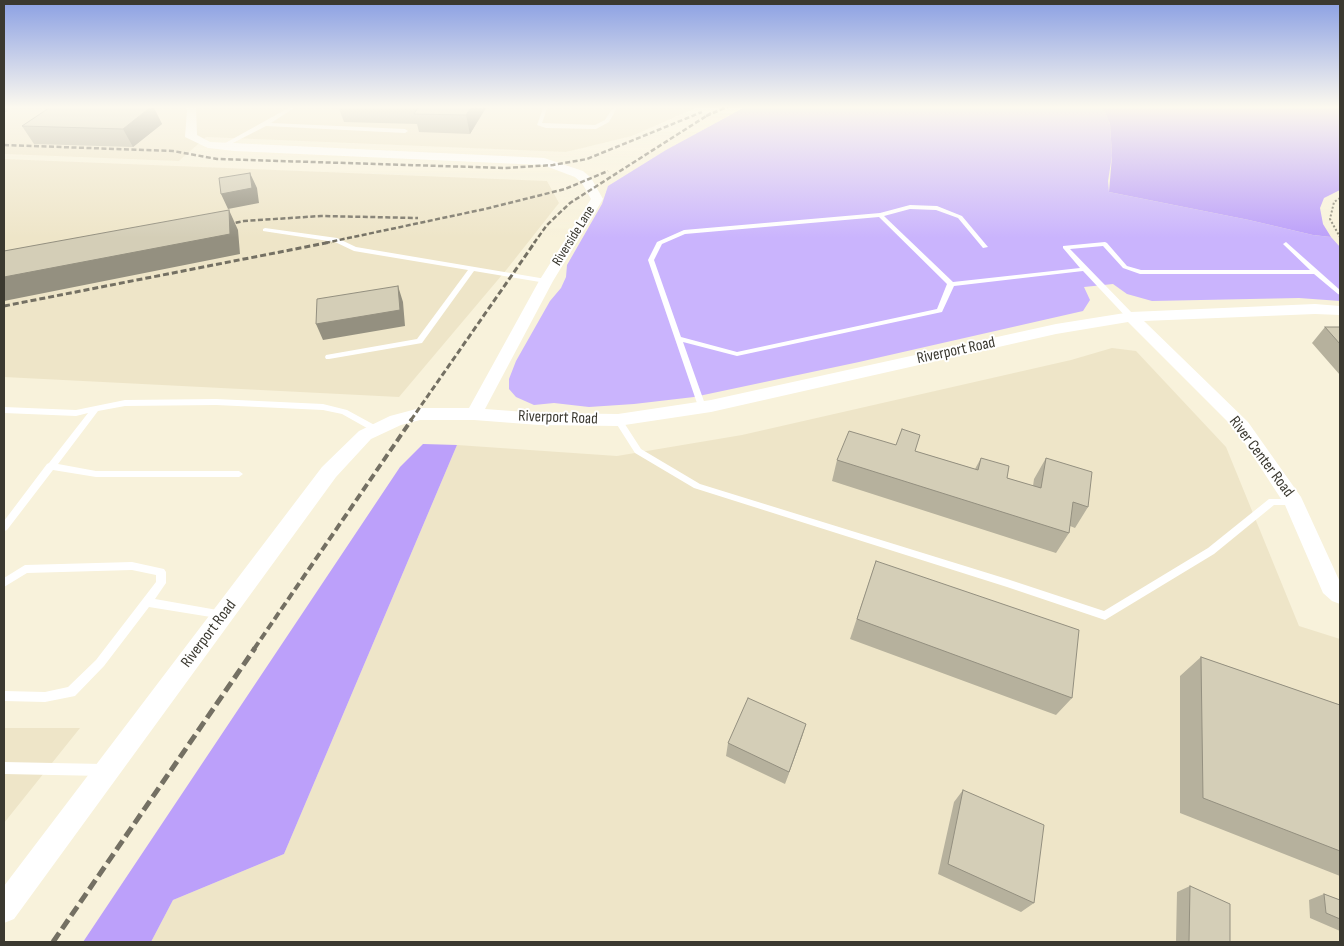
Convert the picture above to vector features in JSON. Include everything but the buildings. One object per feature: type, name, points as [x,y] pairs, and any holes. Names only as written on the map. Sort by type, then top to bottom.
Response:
[{"type":"street","name":"Riverside Lane","points":[[306,150],[544,162],[579,174],[592,188],[597,199],[546,282],[474,414]]},
{"type":"street","name":"Riverport Road","points":[[4,909],[329,472],[365,436],[396,420],[415,414],[474,414],[618,420],[702,407],[1056,329],[1131,317],[1315,309],[1340,310]]},
{"type":"street","name":"River Center Road","points":[[1131,317],[1242,426],[1294,502],[1330,586],[1340,595]]},
{"type":"lane","points":[[702,407],[651,260],[659,243],[684,232],[880,214],[910,207],[937,208],[960,217],[985,247]]},
{"type":"lane","points":[[880,214],[951,284]]},
{"type":"lane","points":[[264,230],[337,240],[354,249],[546,282]]},
{"type":"lane","points":[[1131,317],[1065,247],[1105,244],[1125,268],[1140,272],[1316,272]]},
{"type":"lane","points":[[1286,244],[1340,294]]},
{"type":"lane","points":[[329,357],[419,341],[472,269]]},
{"type":"lane","points":[[951,284],[1085,269]]},
{"type":"lane","points":[[678,338],[737,354],[940,311],[951,284]]},
{"type":"lane","points":[[4,410],[76,413],[125,402],[216,402],[323,407],[344,412],[377,430]]},
{"type":"lane","points":[[4,527],[95,410]]},
{"type":"lane","points":[[618,420],[638,451],[697,486],[998,580],[1105,616],[1211,551],[1272,501],[1294,502]]},
{"type":"lane","points":[[50,466],[96,474],[239,474]]},
{"type":"lane","points":[[4,583],[24,569],[132,566],[161,572],[161,583],[147,602],[100,664],[71,692],[45,698],[4,696]]},
{"type":"lane","points":[[147,602],[223,615]]},
{"type":"lane","points":[[4,768],[107,770]]},
{"type":"path","points":[[1340,198],[1334,202],[1330,219],[1340,237]]},
{"type":"shaded area","points":[[4,150],[191,150],[179,161],[4,154]]},
{"type":"shaded area","points":[[522,150],[574,150],[566,152]]},
{"type":"shaded area","points":[[666,150],[1112,150],[1108,181],[1109,192],[1313,235],[1331,237],[1340,247],[1340,301],[1299,298],[1152,301],[1127,294],[1113,284],[1084,287],[1090,300],[1083,311],[859,362],[694,397],[589,407],[554,403],[534,405],[516,397],[509,389],[509,379],[516,361],[550,301],[561,288],[566,277],[567,265],[602,204],[608,186]]},
{"type":"shaded area","points":[[1112,150],[1340,150],[1340,190],[1324,198],[1320,208],[1323,224],[1331,237],[1313,235],[1109,192]]},
{"type":"shaded area","points":[[4,159],[547,181],[559,203],[507,269],[399,397],[4,377]]},
{"type":"shaded area","points":[[1112,348],[1136,351],[1226,447],[1299,626],[1340,639],[1340,942],[151,942],[173,900],[284,854],[457,445],[617,456],[742,435],[1071,360]]},
{"type":"shaded area","points":[[423,444],[457,445],[284,854],[173,900],[151,942],[83,942],[400,467]]},
{"type":"shaded area","points":[[4,728],[80,728],[4,823]]},
{"type":"railway","points":[[149,150],[173,151],[217,159],[505,168],[553,165],[587,159],[609,150]]},
{"type":"railway","points":[[534,243],[547,225],[570,203],[653,150]]},
{"type":"railway","points":[[325,243],[485,209],[565,189],[608,171]]},
{"type":"railway","points":[[221,226],[244,221],[321,216],[418,218]]},
{"type":"railway","points":[[4,306],[331,242]]},
{"type":"railway","points":[[411,420],[535,242]]},
{"type":"railway","points":[[254,649],[412,419]]},
{"type":"railway","points":[[53,942],[255,648]]}]
